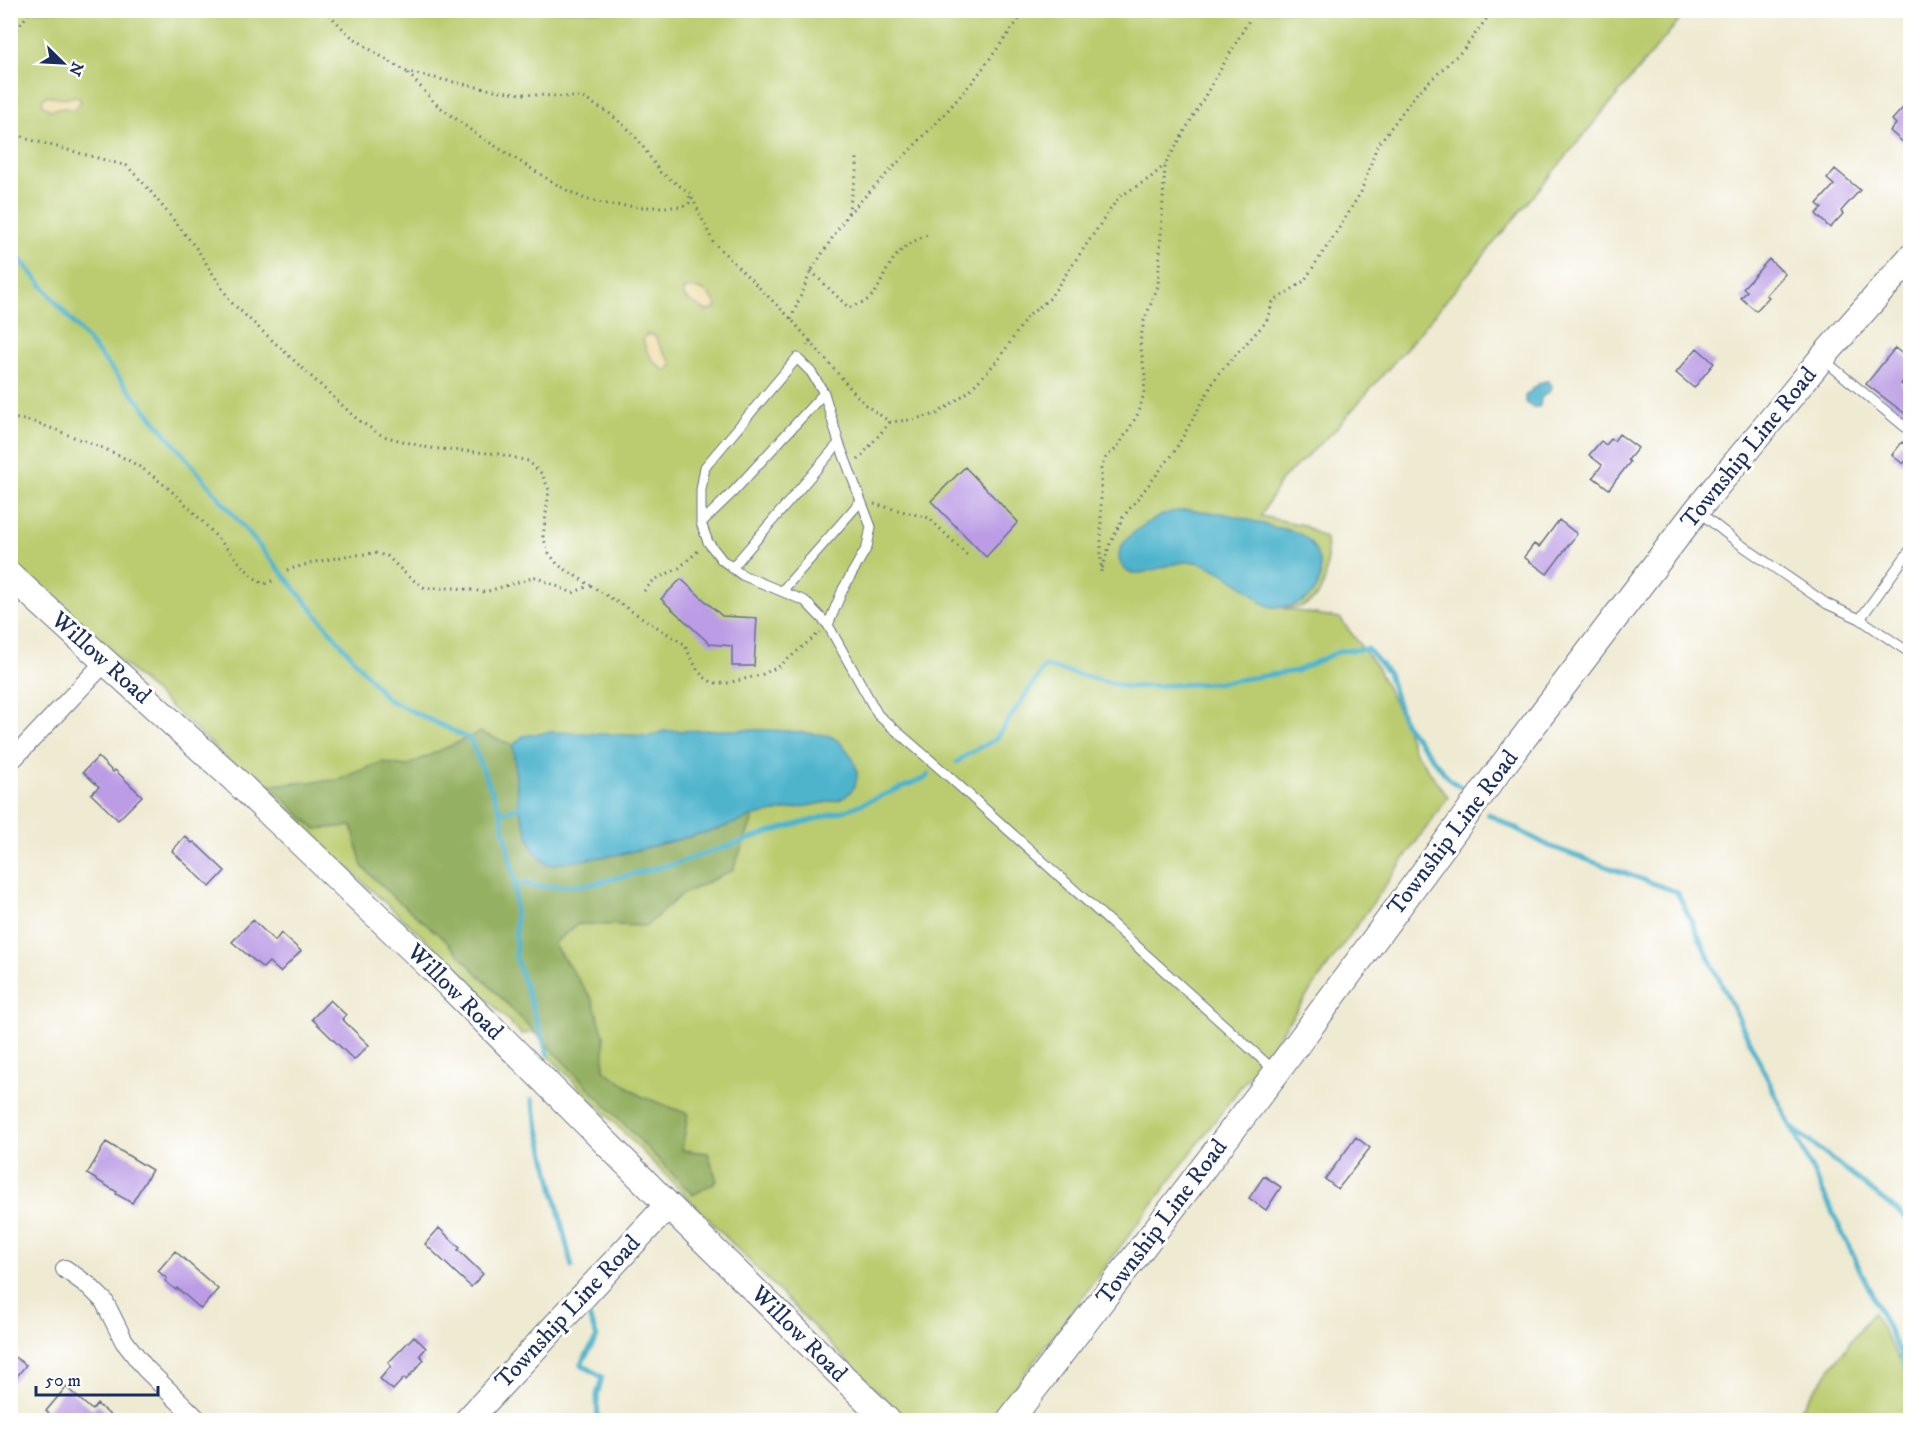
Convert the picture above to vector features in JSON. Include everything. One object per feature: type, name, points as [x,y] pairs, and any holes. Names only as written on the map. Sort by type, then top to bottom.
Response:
[{"type":"street","name":"Township Line Road","points":[[1010,1420],[1276,1072],[1500,769],[1697,510],[1822,358],[1911,258]]},
{"type":"street","name":"Willow Road","points":[[10,575],[235,780],[432,968],[887,1420]]},
{"type":"street","points":[[10,762],[105,662]]},
{"type":"street","name":"Township Line Road","points":[[468,1420],[668,1204]]},
{"type":"street","points":[[65,1269],[89,1286],[104,1301],[124,1341],[145,1368],[198,1420]]},
{"type":"lane","points":[[828,625],[843,589],[867,547],[871,527],[839,443],[824,393],[811,372],[797,358],[705,467],[701,490],[701,523],[708,542],[722,560],[742,575],[805,602],[828,625],[878,715],[1276,1072]]},
{"type":"lane","points":[[1822,358],[1911,431]]},
{"type":"lane","points":[[701,523],[734,491],[824,393]]},
{"type":"lane","points":[[732,568],[839,443]]},
{"type":"lane","points":[[782,591],[860,501]]},
{"type":"lane","points":[[1697,510],[1737,542],[1827,604],[1860,619],[1911,653]]},
{"type":"lane","points":[[1860,619],[1911,550]]},
{"type":"path","points":[[10,39],[31,10]]},
{"type":"path","points":[[325,10],[348,34],[407,72],[435,104],[476,134],[559,186],[585,199],[634,207],[682,207],[689,203],[690,193]]},
{"type":"path","points":[[790,319],[811,271],[847,215],[949,109],[1026,10]]},
{"type":"path","points":[[407,72],[486,89],[583,98],[609,113],[639,141],[660,172],[690,193],[713,242],[790,319],[864,404],[890,422],[937,414],[969,391],[999,359],[1028,317],[1049,299],[1119,197],[1150,178],[1165,165],[1242,32],[1252,10]]},
{"type":"path","points":[[1165,165],[1158,286],[1144,321],[1140,342],[1145,376],[1144,393],[1139,412],[1101,468],[1101,572],[1110,544],[1123,517],[1173,454],[1218,374],[1266,322],[1273,302],[1304,281],[1341,225],[1361,192],[1377,146],[1417,93],[1464,49],[1493,10]]},
{"type":"path","points":[[10,123],[24,138],[127,166],[197,249],[231,302],[358,420],[383,436],[429,448],[499,454],[528,461],[542,474],[549,490],[543,537],[549,553],[558,566],[684,644],[698,671],[712,683],[745,680],[780,666],[828,625]]},
{"type":"path","points":[[847,215],[857,171],[857,154]]},
{"type":"path","points":[[811,271],[849,308],[867,300],[880,287],[888,267],[901,249],[913,240],[928,235]]},
{"type":"path","points":[[797,358],[810,341]]},
{"type":"path","points":[[10,418],[30,420],[127,459],[154,477],[177,497],[253,577],[264,584],[275,580]]},
{"type":"path","points":[[850,469],[890,422]]},
{"type":"path","points":[[860,501],[929,518],[967,555]]},
{"type":"path","points":[[644,591],[654,580],[679,568],[708,542]]},
{"type":"path","points":[[287,570],[315,561],[375,553],[387,556],[409,577],[425,588],[457,588],[485,592],[535,577],[573,593],[591,585]]},
{"type":"green space","points":[[10,11],[1687,11],[1409,345],[1333,432],[1281,480],[1261,516],[1303,525],[1326,539],[1327,568],[1323,586],[1312,601],[1303,606],[1284,609],[1340,618],[1377,668],[1403,720],[1413,749],[1448,797],[1272,1045],[990,1420],[905,1420],[548,1055],[542,1032],[521,1034],[460,971],[11,561]]},
{"type":"green space","points":[[480,732],[513,745],[519,807],[622,854],[715,830],[754,816],[733,870],[681,895],[646,926],[578,924],[553,944],[592,999],[604,1035],[604,1070],[641,1096],[688,1114],[682,1150],[708,1153],[717,1181],[693,1195],[444,939],[392,896],[362,866],[352,826],[315,829],[269,785],[337,780],[382,762],[406,766]]},
{"type":"green space","points":[[1873,1312],[1899,1359],[1910,1353],[1910,1420],[1792,1420]]},
{"type":"sand","points":[[47,96],[65,99],[74,96],[81,102],[74,110],[65,108],[50,110],[42,104],[43,98]]},
{"type":"sand","points":[[689,288],[707,293],[717,308],[707,311],[685,298],[683,290]]},
{"type":"sand","points":[[647,334],[655,336],[661,349],[671,361],[672,366],[666,371],[648,353],[643,339]]},
{"type":"water","points":[[1545,381],[1552,386],[1550,391],[1541,398],[1540,406],[1528,405],[1525,402],[1525,396]]},
{"type":"water","points":[[1189,510],[1230,515],[1300,534],[1315,549],[1319,562],[1320,576],[1316,589],[1312,595],[1300,603],[1278,607],[1262,603],[1249,591],[1218,570],[1195,562],[1178,563],[1142,573],[1129,572],[1125,569],[1120,562],[1119,554],[1128,538],[1163,515]]},
{"type":"water","points":[[772,730],[830,736],[845,747],[852,758],[857,770],[855,784],[852,791],[839,800],[754,816],[715,830],[622,854],[547,865],[533,849],[519,807],[513,745],[523,736],[553,732],[651,736],[664,731]]},
{"type":"building","points":[[1911,99],[1911,138],[1905,144],[1890,131],[1896,124],[1892,120]]},
{"type":"building","points":[[1835,169],[1860,190],[1841,211],[1843,214],[1830,228],[1816,214],[1822,208],[1817,204],[1834,185],[1827,179]]},
{"type":"building","points":[[1769,259],[1785,274],[1766,295],[1769,297],[1756,311],[1741,298],[1747,291],[1743,288]]},
{"type":"building","points":[[1697,348],[1714,363],[1694,388],[1676,373]]},
{"type":"building","points":[[1895,348],[1911,361],[1911,369],[1901,384],[1911,392],[1911,418],[1866,384]]},
{"type":"building","points":[[1619,434],[1638,448],[1609,489],[1593,477],[1602,465],[1589,455],[1601,441],[1606,445],[1611,439],[1614,441]]},
{"type":"building","points":[[1902,442],[1911,449],[1911,455],[1903,464],[1892,455]]},
{"type":"building","points":[[965,467],[1018,522],[986,557],[931,501]]},
{"type":"building","points":[[1559,520],[1577,534],[1547,574],[1524,557],[1534,544],[1539,547]]},
{"type":"building","points":[[681,579],[722,616],[757,618],[754,666],[732,666],[732,646],[710,644],[661,599]]},
{"type":"building","points":[[98,757],[142,796],[118,820],[91,794],[99,787],[83,772]]},
{"type":"building","points":[[185,836],[225,871],[210,887],[172,851]]},
{"type":"building","points":[[253,920],[275,941],[281,933],[301,951],[280,972],[269,962],[263,968],[232,942]]},
{"type":"building","points":[[330,1000],[346,1015],[342,1019],[369,1045],[354,1060],[312,1019]]},
{"type":"building","points":[[1356,1137],[1370,1148],[1338,1189],[1325,1179]]},
{"type":"building","points":[[106,1142],[152,1170],[132,1203],[87,1174]]},
{"type":"building","points":[[1264,1176],[1281,1187],[1266,1210],[1249,1198]]},
{"type":"building","points":[[439,1228],[483,1274],[471,1287],[425,1244]]},
{"type":"building","points":[[175,1251],[218,1289],[201,1309],[177,1288],[176,1290],[165,1281],[167,1279],[158,1271]]},
{"type":"building","points":[[414,1336],[426,1348],[420,1355],[424,1360],[406,1380],[404,1378],[393,1390],[380,1379],[391,1366],[388,1363]]},
{"type":"building","points":[[10,1354],[26,1365],[10,1385]]},
{"type":"building","points":[[66,1387],[92,1410],[97,1404],[116,1420],[57,1420],[46,1411]]},
{"type":"waterway","points":[[10,247],[387,699],[470,739],[501,813]]},
{"type":"waterway","points":[[957,762],[996,739],[1045,666],[1127,687],[1217,683],[1296,671],[1340,651],[1368,649],[1388,673],[1404,723],[1450,780],[1464,789]]},
{"type":"waterway","points":[[515,883],[543,887],[593,884],[677,863],[847,810],[925,778],[929,774]]},
{"type":"waterway","points":[[519,807],[501,813],[515,883],[516,958],[548,1055]]},
{"type":"waterway","points":[[1488,814],[1549,846],[1677,892],[1791,1127],[1910,1221]]},
{"type":"waterway","points":[[532,1100],[572,1267]]},
{"type":"waterway","points":[[1793,1130],[1910,1374]]},
{"type":"waterway","points":[[586,1309],[597,1337],[581,1364],[602,1377],[597,1395],[598,1420]]}]
